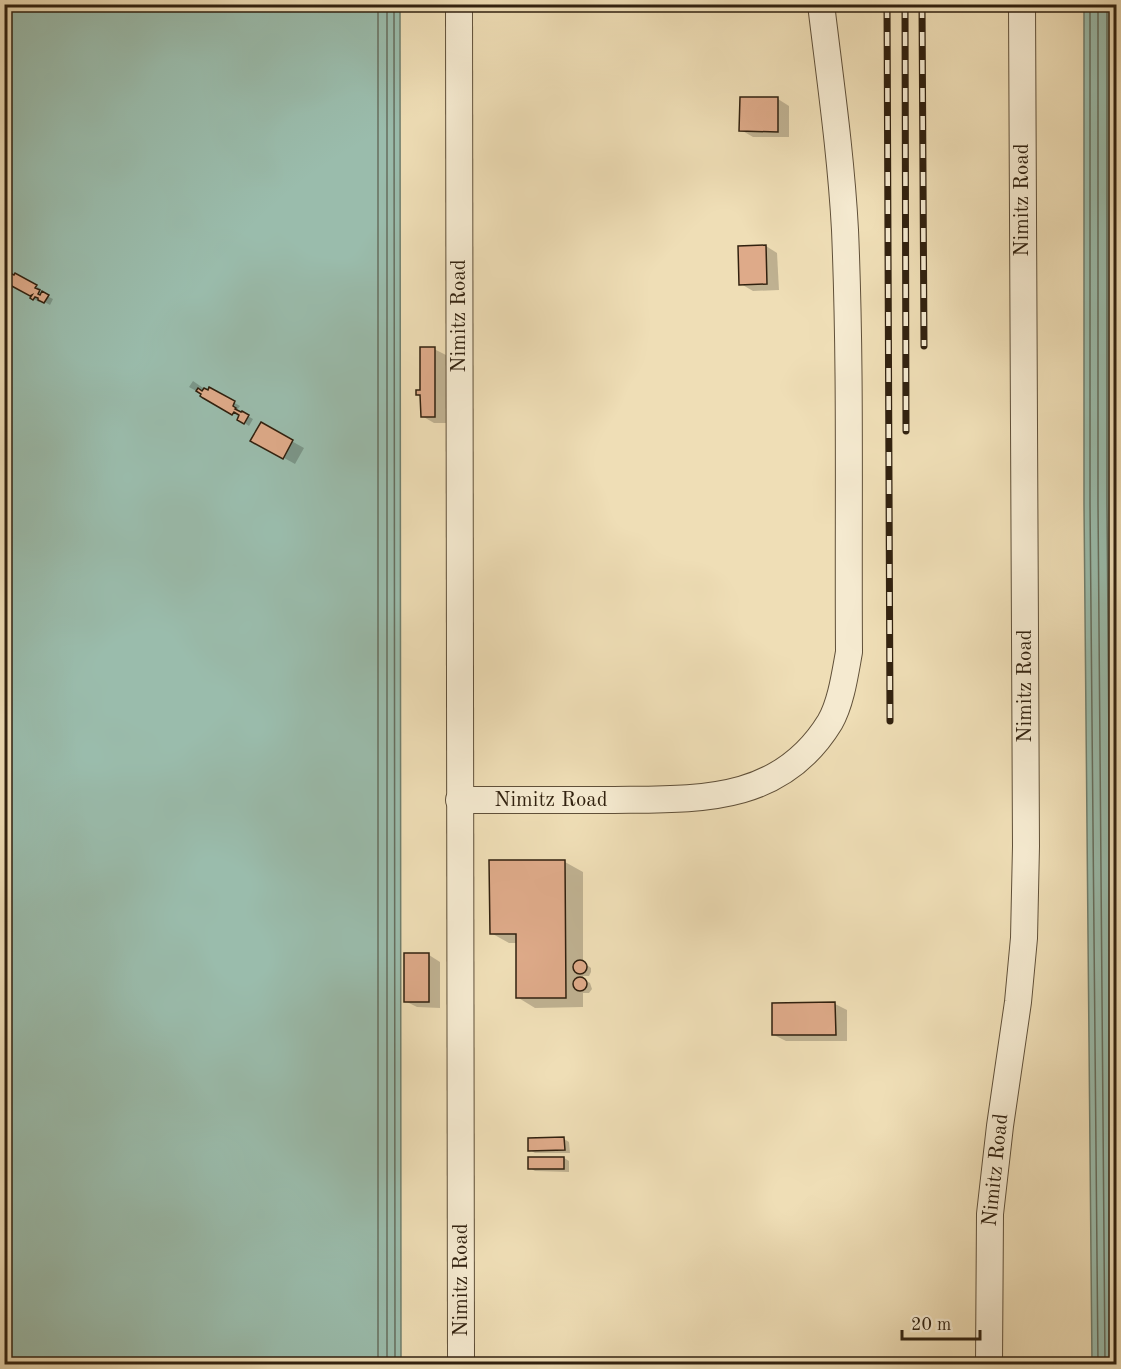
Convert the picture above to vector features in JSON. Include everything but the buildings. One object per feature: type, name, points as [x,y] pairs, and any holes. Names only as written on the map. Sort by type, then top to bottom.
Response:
[{"type":"street","name":"Nimitz Road","points":[[459,4],[461,1365]]},
{"type":"street","name":"Nimitz Road","points":[[459,800],[687,799],[729,793],[756,786],[786,770],[808,751],[831,721],[843,686],[849,652],[848,315],[837,142],[821,4]]},
{"type":"street","name":"Nimitz Road","points":[[989,1365],[990,1214],[1018,1002],[1024,927],[1026,835],[1022,4]]},
{"type":"water","points":[[5,5],[400,5],[401,1364],[5,1364]]},
{"type":"water","points":[[1084,5],[1116,5],[1116,1364],[1092,1364],[1084,504]]},
{"type":"railway","points":[[887,4],[890,721]]},
{"type":"railway","points":[[905,4],[906,431]]},
{"type":"railway","points":[[922,4],[924,346]]}]
